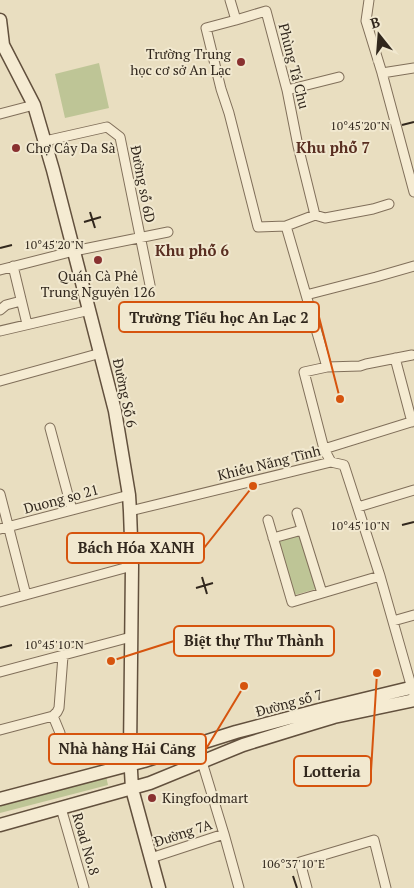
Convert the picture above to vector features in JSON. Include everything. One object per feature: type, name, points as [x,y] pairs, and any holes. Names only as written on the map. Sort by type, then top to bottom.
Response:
[{"type":"street","points":[[230,0],[236,20]]},
{"type":"street","points":[[369,0],[366,21],[414,192]]},
{"type":"street","name":"Phùng Tá Chu","points":[[266,11],[287,90],[298,146],[316,215],[286,226],[258,227],[206,28],[266,11]]},
{"type":"street","name":"Đường Số 6","points":[[0,20],[3,45],[34,106],[45,141],[115,411],[130,511],[132,566],[130,764],[132,789]]},
{"type":"street","points":[[382,73],[414,68]]},
{"type":"street","points":[[287,90],[339,77]]},
{"type":"street","points":[[0,114],[34,106]]},
{"type":"street","name":"Đường số 6D","points":[[45,141],[107,127],[120,136],[150,285]]},
{"type":"street","points":[[316,215],[325,218],[389,204]]},
{"type":"street","points":[[286,226],[326,366]]},
{"type":"street","points":[[0,270],[74,251],[168,232]]},
{"type":"street","points":[[13,266],[27,324]]},
{"type":"street","points":[[306,295],[414,266]]},
{"type":"street","points":[[0,310],[6,304],[21,301]]},
{"type":"street","points":[[1,328],[90,310]]},
{"type":"street","points":[[0,381],[101,353]]},
{"type":"street","points":[[331,462],[324,449],[304,372],[326,366],[360,366],[412,355]]},
{"type":"street","points":[[324,449],[413,421],[394,358]]},
{"type":"street","points":[[50,428],[72,510]]},
{"type":"street","name":"Khiếu Năng Tĩnh","points":[[130,511],[331,462],[344,465],[358,507]]},
{"type":"street","points":[[0,825],[132,789],[242,745],[413,693],[380,576],[358,507],[414,490]]},
{"type":"street","points":[[0,494],[4,528],[26,595]]},
{"type":"street","name":"Duong so 21","points":[[4,528],[129,495]]},
{"type":"street","points":[[297,513],[322,593]]},
{"type":"street","points":[[268,520],[292,602],[380,576]]},
{"type":"street","points":[[273,538],[302,530]]},
{"type":"street","points":[[0,602],[132,566]]},
{"type":"street","points":[[393,621],[414,615]]},
{"type":"street","points":[[0,672],[131,637]]},
{"type":"street","points":[[0,730],[53,716],[57,712],[59,708],[63,656]]},
{"type":"street","name":"Đường số 7","points":[[0,799],[319,710],[413,693]]},
{"type":"street","points":[[53,716],[60,733]]},
{"type":"street","points":[[202,762],[239,888]]},
{"type":"street","points":[[132,789],[159,888]]},
{"type":"street","name":"Road No.8","points":[[61,808],[84,888]]},
{"type":"street","name":"Đường 7A","points":[[151,858],[224,834]]},
{"type":"street","points":[[307,888],[300,862],[374,840],[386,888]]},
{"type":"green space","points":[[99,63],[109,108],[65,118],[55,74]]},
{"type":"green space","points":[[300,535],[316,589],[295,595],[279,541]]},
{"type":"green space","points":[[106,776],[108,785],[0,813],[0,804]]},
{"type":"place","name":"Trường Trung học cơ sở An Lạc","points":[[241,62]]},
{"type":"place","name":"Chợ Cây Da Sà","points":[[16,148]]},
{"type":"place","name":"Quán Cà Phê Trung Nguyên 126","points":[[98,260]]},
{"type":"place","name":"Trường Tiểu học An Lạc 2","points":[[340,399]]},
{"type":"place","name":"Bách Hóa XANH","points":[[253,486]]},
{"type":"place","name":"Biệt thự Thư Thành","points":[[111,661]]},
{"type":"place","name":"Lotteria","points":[[377,673]]},
{"type":"place","name":"Nhà hàng Hải Cảng","points":[[244,686]]},
{"type":"place","name":"Kingfoodmart","points":[[152,798]]},
{"type":"district","name":"Khu phố 7","points":[[333,148]]},
{"type":"district","name":"Khu phố 6","points":[[192,251]]}]
